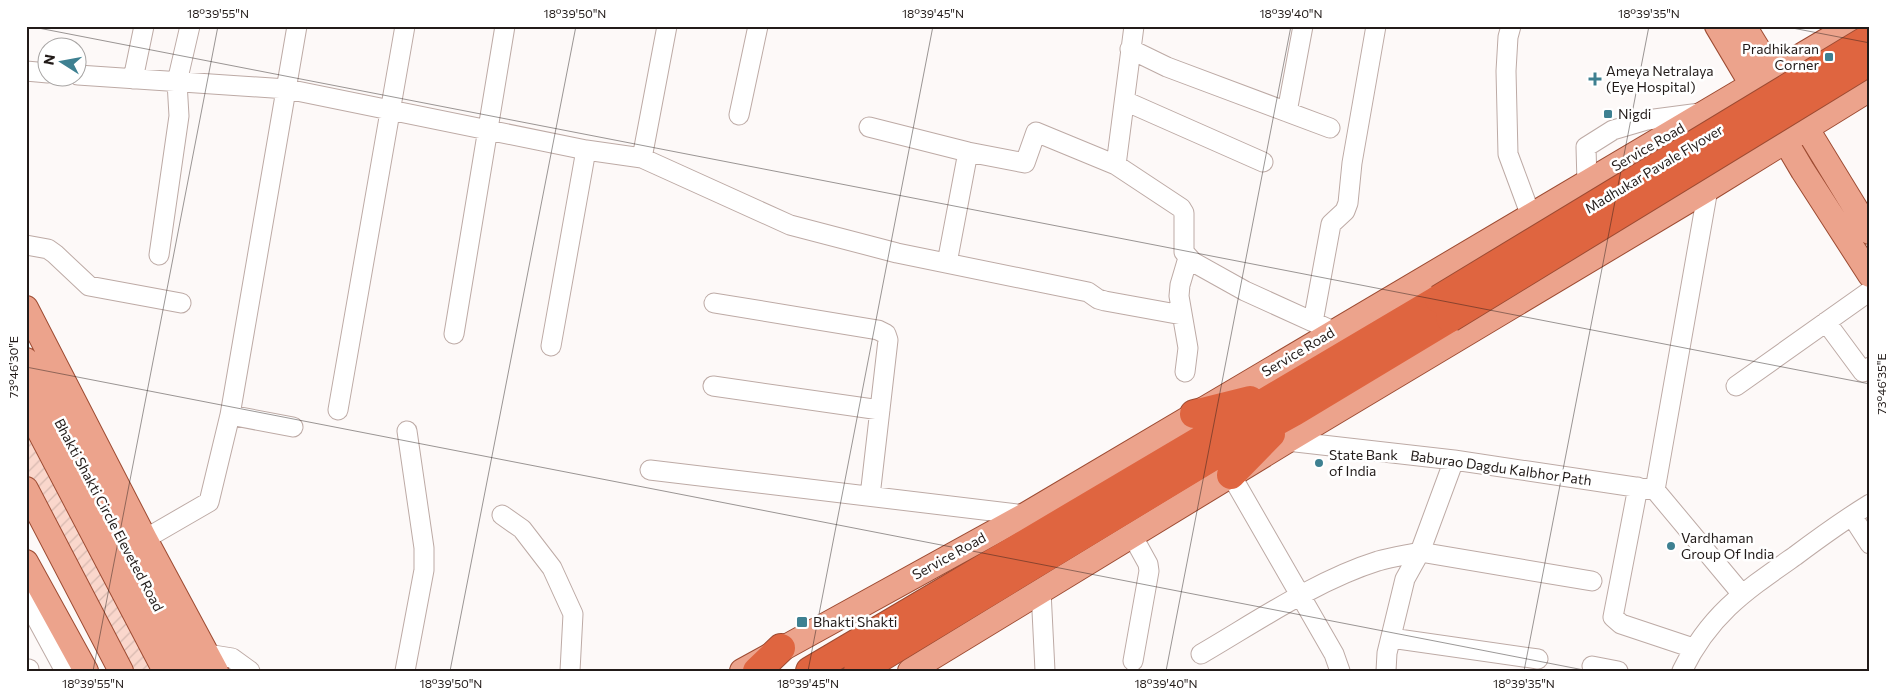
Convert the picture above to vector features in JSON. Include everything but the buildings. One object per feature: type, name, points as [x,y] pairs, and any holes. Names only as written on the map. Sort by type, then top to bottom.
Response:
[{"type":"highway","name":"Madhukar Pavale Flyover","points":[[1445,309],[1870,38]]},
{"type":"highway","name":"Madhukar Pavale Flyover","points":[[1445,309],[1870,62]]},
{"type":"highway","points":[[810,671],[1210,446],[1445,309]]},
{"type":"highway","points":[[858,671],[1210,446],[1287,402]]},
{"type":"highway","points":[[757,671],[781,648]]},
{"type":"main road","points":[[1717,26],[1784,141],[1870,276]]},
{"type":"main road","points":[[1744,26],[1870,232]]},
{"type":"main road","name":"Service Road","points":[[742,671],[1025,515],[1210,446],[1323,327],[1531,216],[1851,26]]},
{"type":"main road","points":[[910,671],[1132,535],[1210,446],[1287,441],[1868,91]]},
{"type":"main road","points":[[26,308],[145,539],[211,662]]},
{"type":"main road","name":"Bhakti Shakti Circle Eleveted Road","points":[[26,360],[190,671]]},
{"type":"main road","points":[[26,403],[37,428],[166,671]]},
{"type":"main road","points":[[26,489],[121,671]]},
{"type":"main road","points":[[26,562],[86,671]]},
{"type":"street","points":[[133,79],[144,26]]},
{"type":"street","points":[[160,255],[178,116],[177,82],[190,26]]},
{"type":"street","points":[[145,539],[209,502],[230,415],[298,26]]},
{"type":"street","points":[[338,410],[406,26]]},
{"type":"street","points":[[454,334],[505,26]]},
{"type":"street","points":[[642,158],[667,26]]},
{"type":"street","points":[[739,115],[758,26]]},
{"type":"street","points":[[1116,165],[1134,26]]},
{"type":"street","points":[[1287,112],[1303,26]]},
{"type":"street","points":[[869,127],[968,152],[1025,163],[1036,132],[1116,165],[1181,208],[1184,213],[1184,252],[1193,262],[1245,291],[1323,327],[1331,224],[1345,210],[1348,203],[1352,163],[1376,26]]},
{"type":"street","points":[[1511,26],[1508,36],[1506,71],[1508,154],[1531,216]]},
{"type":"street","points":[[1130,50],[1167,67],[1330,128]]},
{"type":"street","points":[[88,76],[287,89],[586,150],[642,158],[790,225],[897,253],[1088,292],[1098,299],[1105,301],[1182,315]]},
{"type":"street","points":[[1125,101],[1263,162]]},
{"type":"street","points":[[1587,183],[1586,147],[1613,130],[1647,120],[1707,112]]},
{"type":"street","points":[[551,346],[586,150]]},
{"type":"street","points":[[947,263],[968,152]]},
{"type":"street","points":[[1693,648],[1621,624],[1613,617],[1647,489],[1708,189]]},
{"type":"street","points":[[26,245],[48,249],[88,286],[181,303]]},
{"type":"street","points":[[1185,372],[1188,348],[1182,315],[1180,285],[1188,258]]},
{"type":"street","points":[[1736,386],[1870,292]]},
{"type":"street","points":[[714,303],[878,330],[886,334],[888,340],[870,496]]},
{"type":"street","points":[[1826,322],[1863,372],[1870,368]]},
{"type":"street","points":[[713,386],[880,410]]},
{"type":"street","points":[[230,415],[293,427]]},
{"type":"street","points":[[405,671],[424,563],[420,516],[407,431]]},
{"type":"street","name":"Baburao Dagdu Kalbhor Path","points":[[1287,441],[1454,460],[1647,489]]},
{"type":"street","points":[[1210,446],[1301,596],[1334,654],[1340,671]]},
{"type":"street","points":[[1386,671],[1391,638],[1405,578],[1420,552],[1454,460]]},
{"type":"street","points":[[650,470],[1025,515]]},
{"type":"street","points":[[1647,489],[1742,593]]},
{"type":"street","points":[[1682,671],[1693,648],[1714,620],[1742,593],[1870,504]]},
{"type":"street","points":[[502,515],[522,529],[552,568],[573,614],[570,671]]},
{"type":"street","points":[[1852,516],[1870,544]]},
{"type":"street","points":[[1132,535],[1148,564],[1149,571],[1133,661]]},
{"type":"street","points":[[1201,654],[1301,596],[1351,572],[1379,561],[1420,552],[1592,581]]},
{"type":"street","points":[[1041,591],[1045,671]]},
{"type":"street","points":[[26,599],[65,671]]},
{"type":"street","points":[[1391,638],[1538,659]]},
{"type":"street","points":[[211,662],[232,658],[250,671]]},
{"type":"street","points":[[1592,666],[1618,671]]},
{"type":"shaded area","points":[[26,434],[152,671],[123,671],[26,483]]},
{"type":"place","name":"Pradhikaran Corner","points":[[1829,57]]},
{"type":"place","name":"Ameya Netralaya (Eye Hospital)","points":[[1595,79]]},
{"type":"place","name":"Nigdi","points":[[1608,114]]},
{"type":"place","name":"State Bank of India","points":[[1319,463]]},
{"type":"place","name":"Vardhaman Group Of India","points":[[1671,546]]},
{"type":"place","name":"Bhakti Shakti","points":[[802,622]]}]
